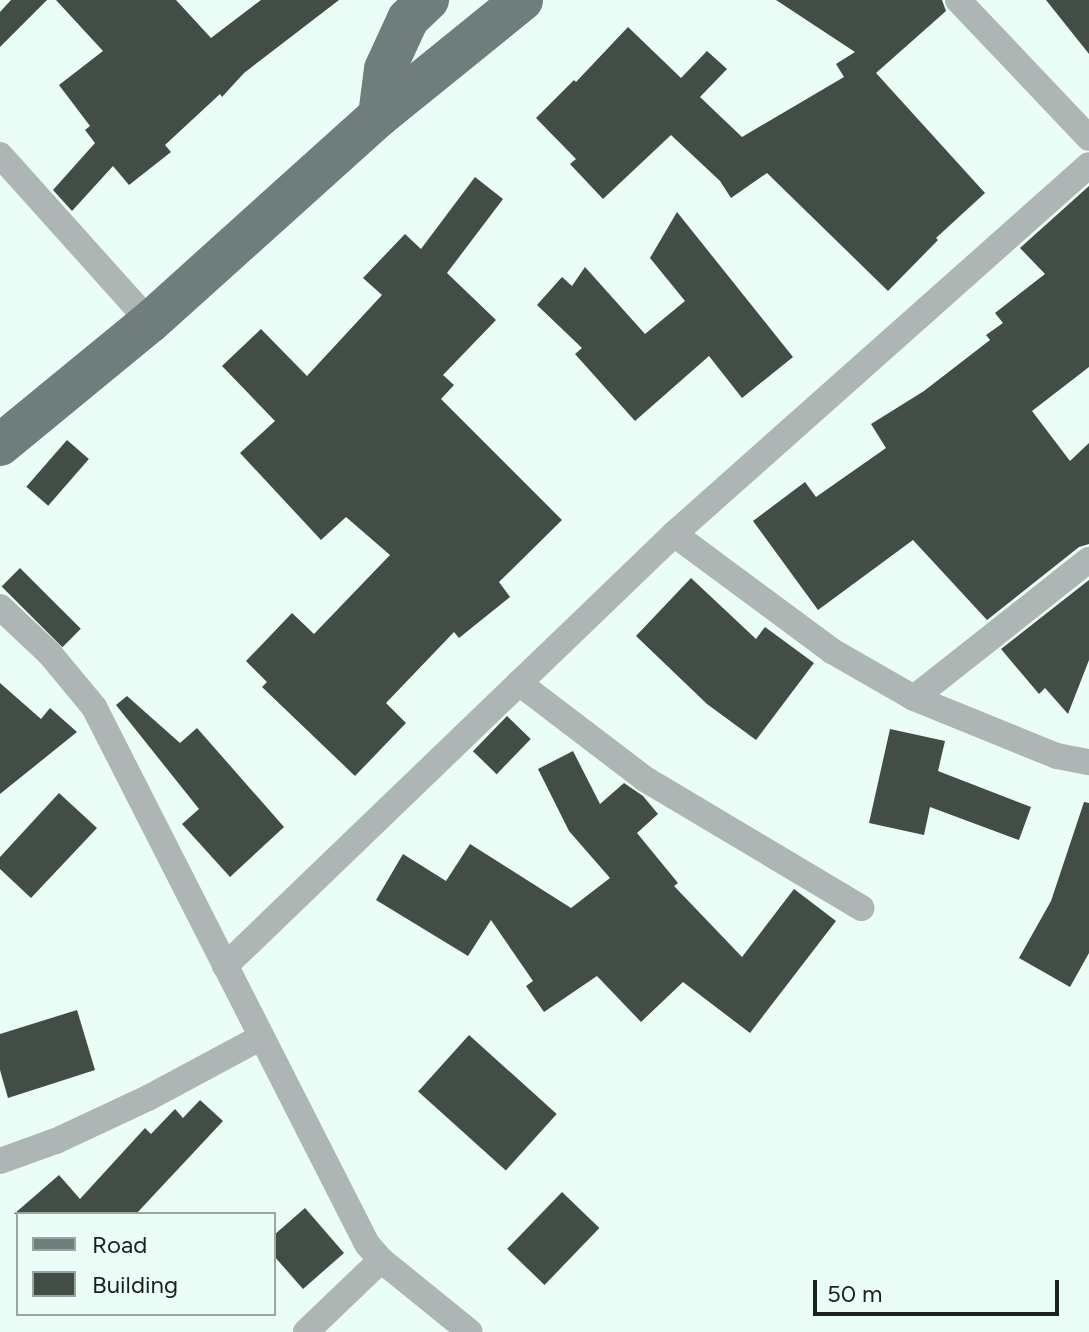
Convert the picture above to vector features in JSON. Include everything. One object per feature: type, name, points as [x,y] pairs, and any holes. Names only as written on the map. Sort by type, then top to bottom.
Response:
[{"type":"main road","points":[[379,116],[385,69],[408,19],[428,0]]},
{"type":"main road","points":[[0,445],[150,322],[379,116],[522,0]]},
{"type":"street","points":[[958,0],[1089,138]]},
{"type":"street","points":[[0,155],[150,322]]},
{"type":"street","points":[[225,966],[674,534],[1089,165]]},
{"type":"street","points":[[674,534],[832,651],[914,698],[1057,756],[1089,762]]},
{"type":"street","points":[[914,698],[1089,560]]},
{"type":"street","points":[[0,607],[50,654],[94,707],[367,1244],[381,1260],[470,1332]]},
{"type":"street","points":[[519,683],[645,779],[861,908]]},
{"type":"street","points":[[0,1161],[56,1141],[148,1098],[260,1038]]},
{"type":"street","points":[[306,1332],[381,1260]]},
{"type":"building","points":[[11,0],[47,0],[0,47],[0,12]]},
{"type":"building","points":[[56,0],[176,0],[211,38],[261,0],[339,0],[244,73],[222,97],[220,94],[165,145],[171,152],[129,185],[113,166],[72,211],[53,190],[95,143],[85,130],[90,126],[59,85],[103,51]]},
{"type":"building","points":[[776,0],[942,0],[946,11],[876,73],[985,193],[936,238],[938,240],[888,291],[767,173],[731,198],[720,181],[671,135],[603,199],[570,164],[576,159],[536,118],[574,80],[576,82],[628,27],[681,78],[707,51],[727,69],[700,97],[742,137],[844,77],[836,64],[855,52]]},
{"type":"building","points":[[1046,0],[1089,0],[1089,54]]},
{"type":"building","points":[[475,177],[503,199],[447,273],[496,320],[443,375],[454,385],[441,399],[562,520],[499,582],[510,597],[459,638],[454,632],[386,703],[406,723],[355,776],[262,687],[267,682],[246,661],[292,613],[314,634],[390,555],[346,517],[321,540],[240,453],[275,421],[222,366],[261,329],[307,376],[382,295],[363,278],[405,234],[421,249]]},
{"type":"building","points":[[1089,186],[1089,367],[1032,411],[1070,461],[1089,443],[1089,544],[1079,547],[987,620],[913,540],[818,610],[753,521],[805,482],[816,497],[886,448],[871,424],[924,391],[990,340],[986,335],[1003,323],[995,313],[1045,274],[1020,248]]},
{"type":"building","points":[[677,212],[793,357],[742,398],[709,356],[635,421],[575,354],[582,348],[537,305],[562,277],[572,286],[585,267],[645,334],[685,301],[650,258]]},
{"type":"building","points":[[67,440],[89,459],[48,506],[26,487]]},
{"type":"building","points":[[20,568],[81,629],[62,647],[2,586]]},
{"type":"building","points":[[691,578],[756,639],[765,627],[814,663],[756,740],[707,704],[636,636]]},
{"type":"building","points":[[1089,580],[1089,660],[1068,714],[1045,688],[1039,694],[1001,649]]},
{"type":"building","points":[[0,683],[41,719],[50,708],[77,732],[0,794]]},
{"type":"building","points":[[127,696],[180,743],[197,728],[284,827],[230,877],[182,824],[199,809],[116,705]]},
{"type":"building","points":[[507,716],[531,739],[497,774],[473,751]]},
{"type":"building","points":[[890,729],[945,741],[938,771],[1031,807],[1019,840],[930,807],[924,835],[869,823]]},
{"type":"building","points":[[573,751],[600,804],[624,783],[643,796],[658,814],[637,833],[678,883],[674,886],[742,957],[794,889],[836,921],[750,1033],[683,982],[641,1022],[597,976],[544,1012],[526,986],[533,981],[491,920],[468,956],[376,900],[403,854],[446,881],[470,844],[571,908],[610,878],[569,831],[538,769]]},
{"type":"building","points":[[59,793],[97,828],[31,898],[0,869],[0,857]]},
{"type":"building","points":[[1084,802],[1089,803],[1089,953],[1070,987],[1019,958],[1051,901]]},
{"type":"building","points":[[77,1010],[95,1070],[8,1098],[0,1070],[0,1034]]},
{"type":"building","points":[[469,1035],[557,1114],[506,1170],[418,1091]]},
{"type":"building","points":[[200,1100],[223,1121],[138,1212],[16,1212],[59,1175],[80,1199],[145,1128],[151,1134],[175,1109],[183,1118]]},
{"type":"building","points":[[562,1192],[599,1228],[545,1285],[507,1249]]},
{"type":"building","points":[[305,1208],[344,1253],[303,1289],[276,1258],[276,1233]]}]
